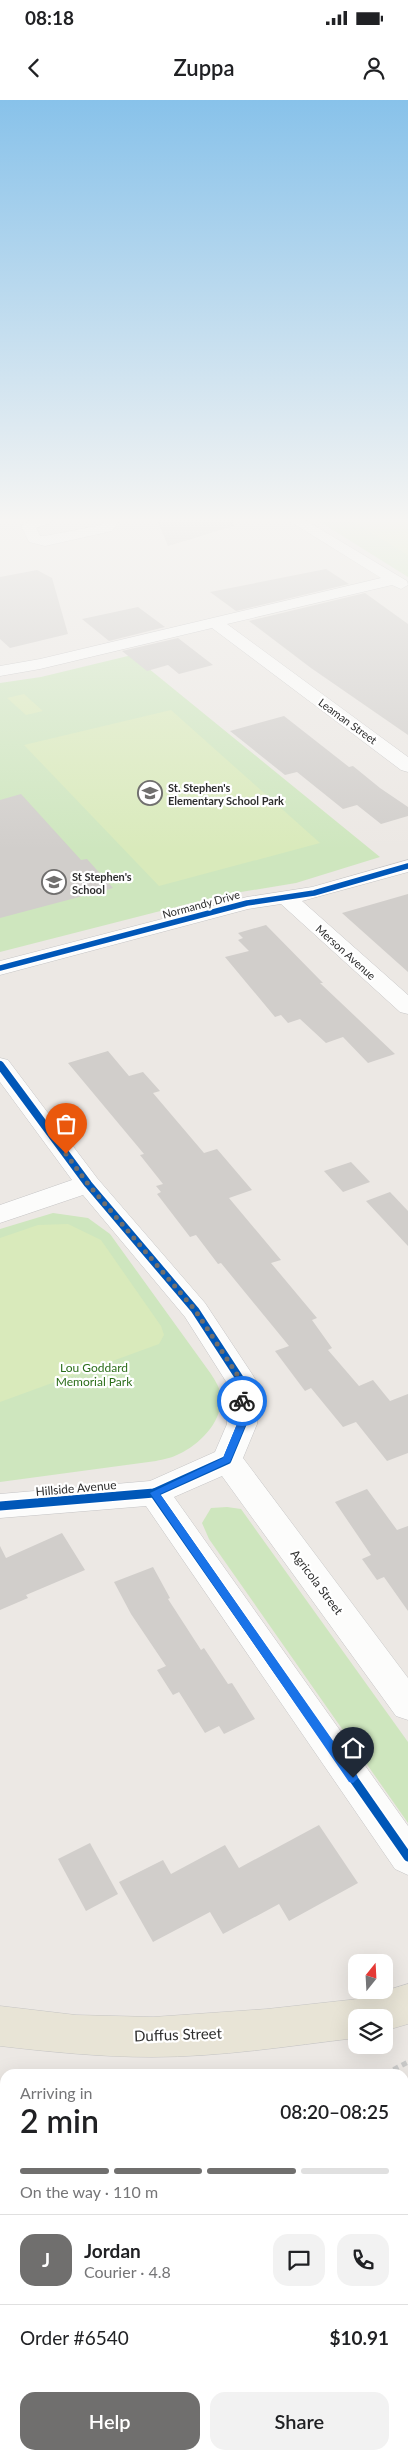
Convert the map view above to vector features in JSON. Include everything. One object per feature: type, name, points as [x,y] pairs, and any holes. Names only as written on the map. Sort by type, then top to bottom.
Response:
[{"type":"main road","name":"Duffus Street","points":[[390,2009],[408,2004]]},
{"type":"main road","name":"Duffus Street","points":[[0,2026],[76,2035],[153,2037],[267,2029],[348,2019]]},
{"type":"street","points":[[0,671],[40,664],[185,630]]},
{"type":"street","name":"Leaman Street","points":[[225,630],[408,766]]},
{"type":"street","name":"Normandy Drive","points":[[0,968],[247,903],[314,893],[408,866]]},
{"type":"street","name":"Merson Avenue","points":[[284,897],[408,1007]]},
{"type":"street","points":[[0,1065],[88,1184],[195,1310],[242,1382],[242,1424],[227,1460]]},
{"type":"street","points":[[0,1214],[88,1184]]},
{"type":"street","name":"Hillside Avenue","points":[[0,1506],[154,1493],[227,1460]]},
{"type":"street","name":"Agricola Street","points":[[227,1460],[408,1704]]},
{"type":"street","points":[[154,1493],[408,1858]]},
{"type":"path","points":[[395,2069],[408,2062]]},
{"type":"green space","name":"St. Stephen's Elementary School Park","points":[[132,655],[380,857],[296,883],[223,895],[0,952],[0,683],[41,677]]},
{"type":"green space","points":[[24,694],[43,711],[26,715],[7,698]]},
{"type":"green space","points":[[171,710],[320,843],[159,886],[24,745]]},
{"type":"green space","name":"Lou Goddard Memorial Park","points":[[53,1213],[88,1218],[110,1234],[214,1378],[218,1385],[221,1402],[215,1420],[203,1437],[187,1450],[171,1457],[156,1461],[0,1482],[0,1229]]},
{"type":"green space","points":[[68,1224],[101,1240],[161,1326],[164,1335],[159,1344],[0,1402],[0,1238],[38,1225]]},
{"type":"green space","points":[[227,1507],[241,1509],[408,1742],[408,1823],[209,1539],[202,1523],[211,1508]]},
{"type":"building","points":[[0,630],[67,630],[68,634],[10,648],[0,639]]},
{"type":"building","points":[[96,630],[153,630],[109,641]]},
{"type":"building","points":[[261,630],[408,630],[408,735],[311,668]]},
{"type":"building","points":[[178,638],[213,665],[179,674],[168,665],[147,671],[122,651]]},
{"type":"building","points":[[284,716],[349,767],[353,766],[380,788],[408,807],[408,816],[381,824],[357,805],[343,809],[297,772],[285,775],[230,731]]},
{"type":"building","points":[[21,794],[81,860],[87,859],[113,888],[0,918],[0,800]]},
{"type":"building","points":[[408,894],[408,972],[342,913]]},
{"type":"building","points":[[266,925],[323,983],[320,983],[395,1054],[368,1063],[343,1037],[326,1043],[300,1019],[288,1023],[281,1015],[275,1017],[225,957],[249,951],[238,940],[243,938],[238,933]]},
{"type":"building","points":[[108,1051],[129,1076],[143,1072],[160,1091],[153,1093],[204,1153],[217,1149],[252,1190],[229,1198],[281,1260],[271,1263],[317,1318],[312,1320],[332,1348],[328,1350],[359,1386],[373,1380],[390,1401],[408,1394],[408,1453],[387,1461],[356,1422],[343,1427],[311,1388],[305,1391],[275,1351],[289,1346],[221,1263],[218,1264],[196,1235],[190,1237],[157,1194],[161,1192],[156,1186],[163,1184],[140,1155],[144,1154],[68,1063]]},
{"type":"building","points":[[351,1162],[370,1182],[343,1192],[324,1171]]},
{"type":"building","points":[[390,1192],[408,1211],[408,1246],[366,1201]]},
{"type":"building","points":[[367,1489],[397,1530],[408,1526],[408,1611],[384,1577],[377,1580],[362,1559],[371,1555],[335,1502]]},
{"type":"building","points":[[62,1533],[85,1570],[26,1595],[28,1598],[0,1610],[0,1546],[6,1558]]},
{"type":"building","points":[[153,1567],[170,1598],[168,1599],[201,1650],[204,1648],[228,1684],[232,1683],[255,1719],[224,1734],[219,1726],[205,1733],[179,1692],[173,1695],[157,1670],[166,1666],[131,1614],[114,1582]]},
{"type":"building","points":[[319,1825],[358,1883],[289,1921],[279,1904],[223,1934],[210,1912],[153,1942],[119,1882],[163,1860],[171,1874],[225,1845],[239,1868]]},
{"type":"building","points":[[90,1843],[118,1894],[86,1911],[58,1859]]},
{"type":"cycle path","points":[[0,968],[247,903],[314,893],[408,866]]},
{"type":"cycle path","points":[[0,1065],[88,1184],[195,1310],[242,1382],[242,1424],[227,1460],[154,1493],[0,1506]]},
{"type":"cycle path","points":[[154,1493],[408,1857]]},
{"type":"way so far","points":[[66,1154],[88,1184],[195,1310],[242,1382],[242,1401]]},
{"type":"place","name":"St. Stephen's Elementary School Park","points":[[150,793]]},
{"type":"place","name":"St Stephen's School","points":[[54,882]]},
{"type":"route","points":[[242,1401],[242,1424],[227,1460],[154,1493],[353,1778]]}]
